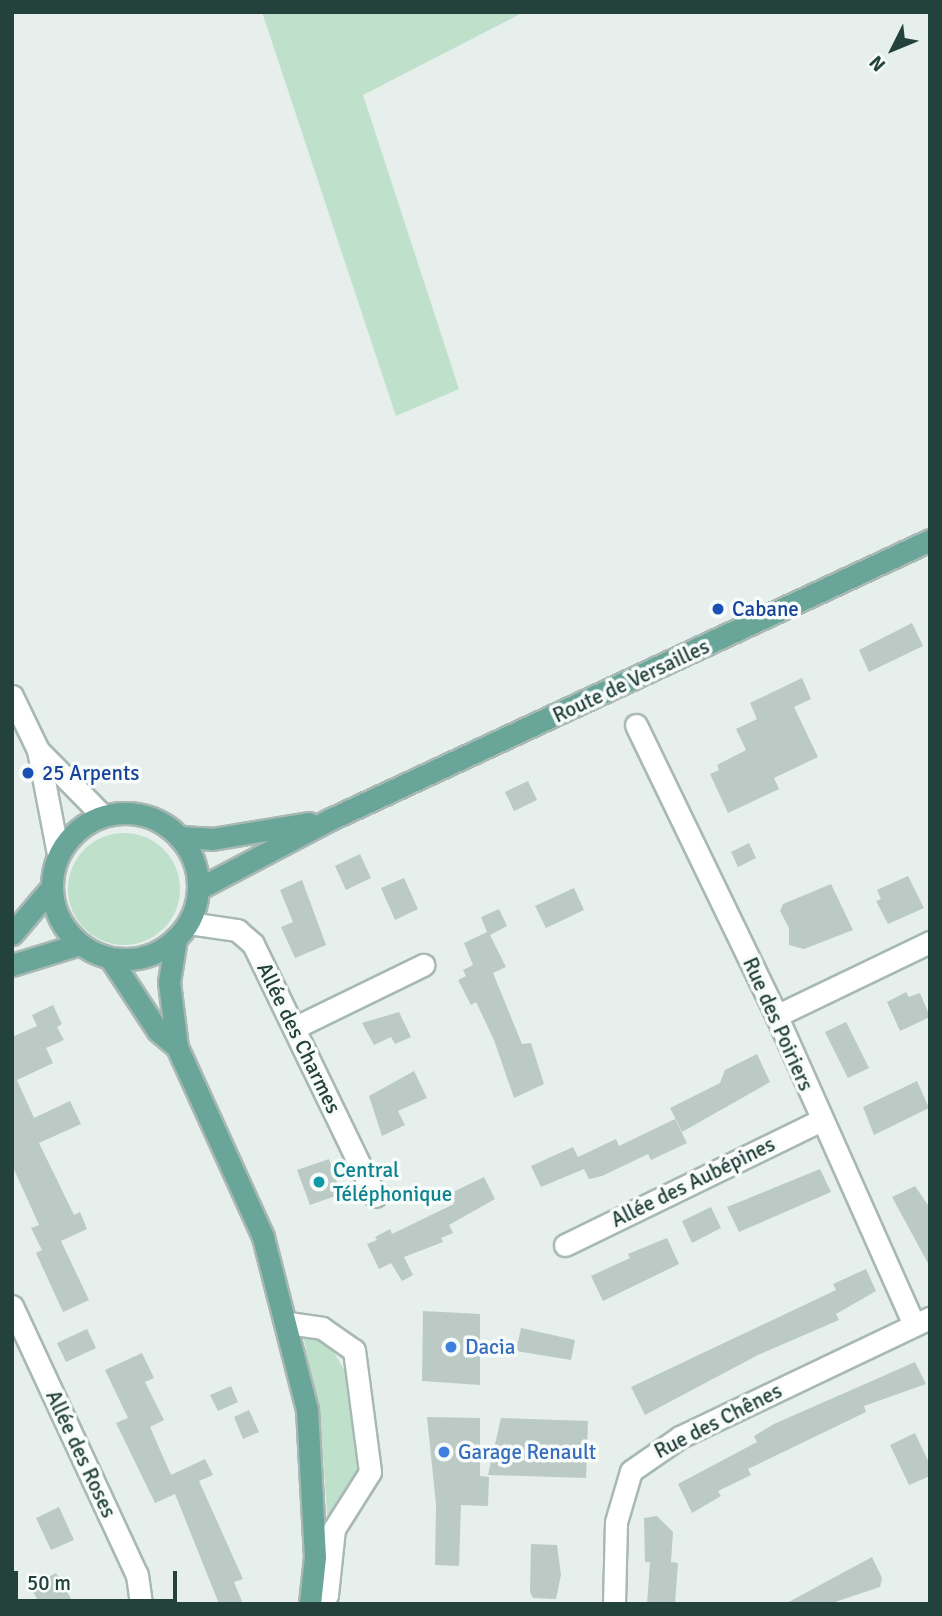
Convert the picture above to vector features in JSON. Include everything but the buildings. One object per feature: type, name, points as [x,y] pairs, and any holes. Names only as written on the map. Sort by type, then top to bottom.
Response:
[{"type":"main road","name":"Route de Versailles","points":[[198,889],[331,819],[930,540]]},
{"type":"main road","points":[[12,934],[51,888],[58,854],[67,839],[102,816],[144,815],[179,837],[194,862],[198,889],[183,930],[169,982],[177,1047],[263,1237],[288,1323],[307,1409],[315,1557],[310,1604]]},
{"type":"main road","name":"Route de Versailles","points":[[179,837],[212,839],[331,819]]},
{"type":"main road","points":[[51,888],[64,927],[80,944],[110,958],[135,959],[161,950],[183,930]]},
{"type":"main road","points":[[12,965],[80,944]]},
{"type":"main road","points":[[110,958],[159,1031],[177,1047]]},
{"type":"street","points":[[12,696],[38,750],[58,854]]},
{"type":"street","name":"Rue des Poiriers","points":[[636,725],[776,1016],[821,1120],[922,1321]]},
{"type":"street","points":[[38,750],[102,816]]},
{"type":"street","name":"Allée des Charmes","points":[[183,930],[237,930],[253,944],[375,1196]]},
{"type":"street","points":[[776,1016],[930,943]]},
{"type":"street","points":[[294,1028],[423,965]]},
{"type":"street","name":"Allée des Aubépines","points":[[565,1245],[821,1120]]},
{"type":"street","name":"Allée des Roses","points":[[12,1306],[137,1575],[141,1604]]},
{"type":"street","name":"Rue des Chênes","points":[[614,1604],[616,1522],[631,1471],[680,1437],[922,1321]]},
{"type":"street","points":[[288,1323],[321,1328],[354,1350],[369,1472],[334,1529],[327,1595],[322,1604]]},
{"type":"green space","points":[[262,12],[524,12],[363,95],[459,389],[396,416]]},
{"type":"green space","points":[[124,833],[145,837],[164,849],[176,868],[180,889],[176,910],[164,929],[145,941],[124,945],[103,941],[84,929],[72,910],[68,889],[72,868],[84,849],[103,837]]},
{"type":"green space","points":[[302,1329],[331,1348],[351,1380],[361,1457],[358,1474],[328,1525],[321,1429]]},
{"type":"place","name":"Cabane","points":[[718,609]]},
{"type":"place","name":"25 Arpents","points":[[28,773]]},
{"type":"place","name":"Central Téléphonique","points":[[319,1182]]},
{"type":"place","name":"Dacia","points":[[451,1347]]},
{"type":"place","name":"Garage Renault","points":[[444,1452]]}]
